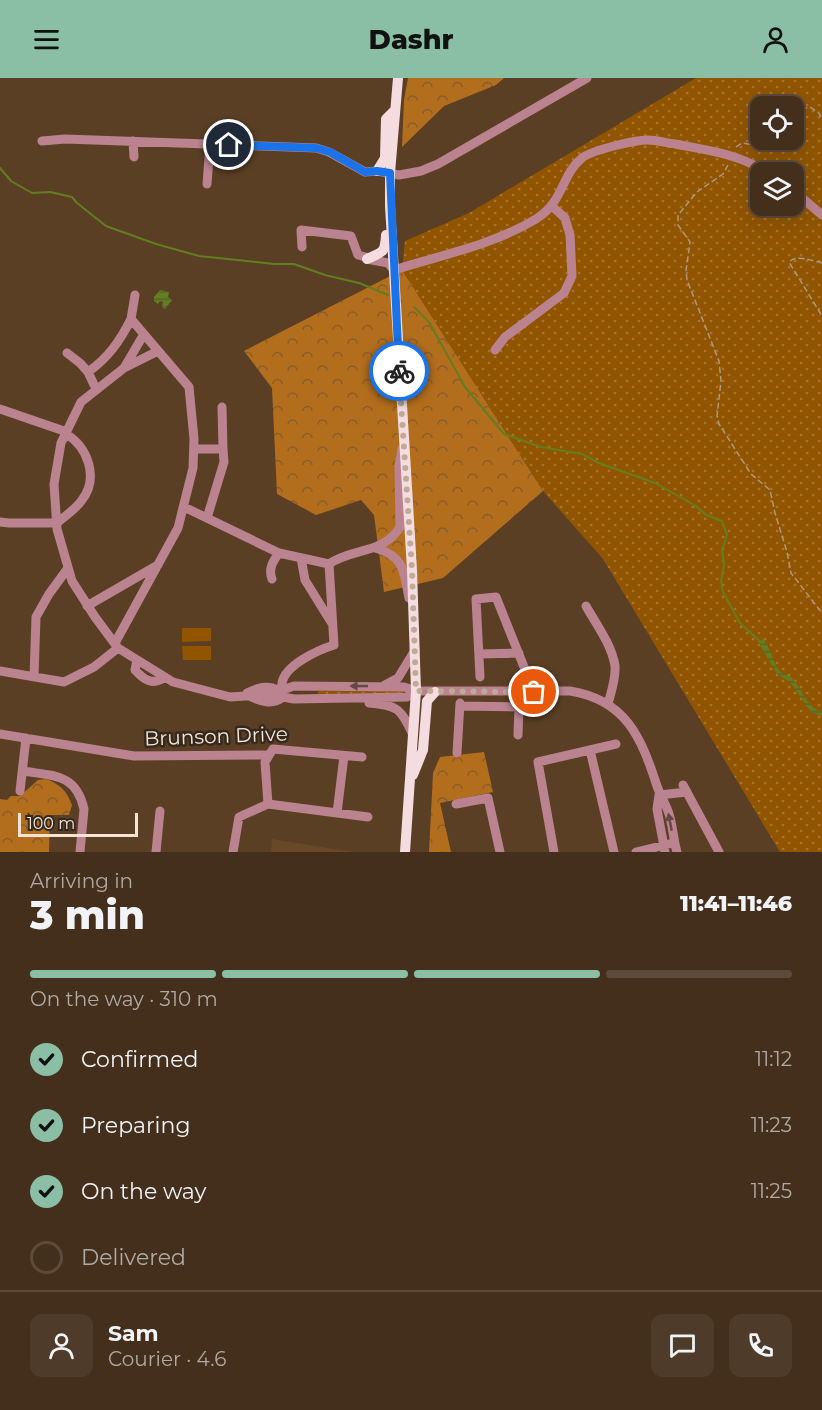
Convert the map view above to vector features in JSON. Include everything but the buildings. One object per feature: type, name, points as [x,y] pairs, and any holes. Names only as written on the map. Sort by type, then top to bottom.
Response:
[{"type":"main road","points":[[398,78],[390,173],[390,206],[414,614],[416,691],[405,852]]},
{"type":"main road","points":[[377,171],[385,159],[386,119],[394,111]]},
{"type":"main road","points":[[367,259],[382,253],[385,249],[385,211],[387,206],[390,206]]},
{"type":"main road","points":[[410,780],[423,750],[427,701],[435,692]]},
{"type":"street","points":[[42,141],[65,139],[316,148],[330,152],[365,172],[405,174],[438,164],[587,78]]},
{"type":"street","points":[[302,247],[301,230],[351,236],[358,255],[388,263],[394,270],[477,245],[528,224],[553,207],[571,172],[582,158],[601,150],[647,140],[717,151],[750,163]]},
{"type":"street","points":[[134,141],[134,157]]},
{"type":"street","points":[[207,184],[210,145]]},
{"type":"street","points":[[804,200],[822,215]]},
{"type":"street","points":[[495,350],[505,337],[564,292],[572,276],[570,235],[565,218],[553,207]]},
{"type":"street","points":[[367,259],[393,257]]},
{"type":"street","points":[[88,372],[102,362],[120,341],[131,320],[135,295]]},
{"type":"street","points":[[0,671],[64,682],[94,667],[117,646],[178,528],[193,468],[194,449],[189,387],[131,320]]},
{"type":"street","points":[[124,368],[144,334]]},
{"type":"street","points":[[158,351],[124,368],[81,402],[61,443],[54,484],[57,523],[72,581],[87,606],[117,646],[172,682],[231,697],[245,694],[259,687],[276,688],[282,692],[313,699],[406,697],[416,691]]},
{"type":"street","points":[[67,353],[88,372],[96,389]]},
{"type":"street","points":[[207,518],[224,462],[222,406]]},
{"type":"street","points":[[0,409],[66,433],[75,439],[82,447],[90,473],[89,485],[83,500],[57,523],[0,522]]},
{"type":"street","points":[[184,507],[279,553],[329,564],[347,554],[375,548],[389,540],[400,527],[399,466],[403,438]]},
{"type":"street","points":[[194,449],[223,449]]},
{"type":"street","points":[[375,548],[394,557],[404,569],[414,614]]},
{"type":"street","points":[[272,579],[272,562],[279,553]]},
{"type":"street","points":[[300,558],[305,580],[332,624]]},
{"type":"street","points":[[87,606],[158,564]]},
{"type":"street","points":[[245,694],[263,702],[278,701],[282,692],[281,684],[289,671],[301,660],[334,645],[329,564]]},
{"type":"street","points":[[34,677],[36,618],[49,594],[69,568]]},
{"type":"street","points":[[480,677],[476,599],[496,597],[534,692]]},
{"type":"street","points":[[586,606],[609,647],[615,664],[614,684],[608,704]]},
{"type":"street","points":[[379,687],[398,678],[415,650]]},
{"type":"street","points":[[479,654],[519,653]]},
{"type":"street","points":[[282,692],[294,686],[404,687],[416,691],[435,692],[570,692],[584,694],[608,704],[639,736],[659,795],[668,812],[675,847],[636,852]]},
{"type":"street","points":[[313,686],[313,699]]},
{"type":"street","points":[[457,753],[461,692]]},
{"type":"street","points":[[353,698],[364,702],[389,704],[399,710],[413,735]]},
{"type":"street","points":[[460,706],[519,707],[518,735]]},
{"type":"street","name":"Brunson Drive","points":[[0,734],[134,756],[269,755],[273,749],[363,757]]},
{"type":"street","points":[[20,791],[26,738]]},
{"type":"street","points":[[554,852],[538,762],[616,744]]},
{"type":"street","points":[[590,750],[614,852]]},
{"type":"street","points":[[268,804],[265,762],[269,755]]},
{"type":"street","points":[[337,813],[344,756]]},
{"type":"street","points":[[23,771],[65,777],[71,783],[84,809],[80,852]]},
{"type":"street","points":[[659,795],[685,789],[719,852]]},
{"type":"street","points":[[659,795],[657,809],[664,849]]},
{"type":"street","points":[[456,804],[488,798],[500,852]]},
{"type":"street","points":[[233,852],[239,817],[268,804],[368,817]]},
{"type":"street","points":[[156,852],[160,811]]},
{"type":"path","points":[[804,108],[810,107],[822,118]]},
{"type":"path","points":[[734,150],[742,143],[750,144]]},
{"type":"path","points":[[730,161],[723,174],[697,192],[678,215],[678,225],[690,242],[687,280],[719,361],[722,381],[717,416],[719,424],[751,474],[770,490],[791,573],[822,613]]},
{"type":"path","points":[[822,263],[797,258],[789,262],[822,316]]},
{"type":"shaded area","points":[[696,78],[822,78],[822,852],[780,852],[603,559],[543,491],[402,270],[405,241],[469,213]]},
{"type":"shaded area","points":[[160,290],[169,292],[168,297],[172,300],[165,309],[162,307],[163,302],[160,301],[158,304],[154,301],[154,297]]},
{"type":"shaded area","points":[[182,628],[211,628],[211,641],[182,642]]},
{"type":"shaded area","points":[[763,639],[779,670],[795,681],[808,702],[822,712],[822,716],[811,712],[791,683],[777,674],[758,642]]},
{"type":"shaded area","points":[[182,646],[211,646],[211,660],[183,660]]},
{"type":"shaded area","points":[[318,691],[403,691],[403,693],[318,694]]},
{"type":"shaded area","points":[[272,839],[353,852],[271,852]]},
{"type":"green space","points":[[408,78],[504,78],[496,85],[444,106],[402,147],[404,100]]},
{"type":"green space","points":[[402,270],[543,491],[443,578],[384,592],[374,515],[361,500],[316,515],[277,494],[272,388],[244,351]]},
{"type":"green space","points":[[484,752],[493,792],[440,803],[451,852],[429,852],[433,773],[440,757]]},
{"type":"green space","points":[[46,779],[56,783],[68,795],[72,805],[69,815],[50,815],[49,852],[0,852],[0,799],[7,800],[11,796],[20,796],[38,780]]},
{"type":"waterway","points":[[0,168],[11,181],[32,193],[50,192],[72,197],[106,226],[156,244],[199,256],[294,264],[325,275],[359,283],[388,295]]},
{"type":"waterway","points":[[414,307],[429,322],[465,387],[504,434],[541,447],[582,454],[599,463],[655,483],[696,506],[706,515],[722,521],[727,535],[722,550],[723,592],[740,623],[762,643]]},
{"type":"way so far","points":[[399,371],[412,570],[416,691],[534,692]]},
{"type":"route","points":[[229,145],[316,148],[330,152],[365,172],[390,173],[399,371]]}]
